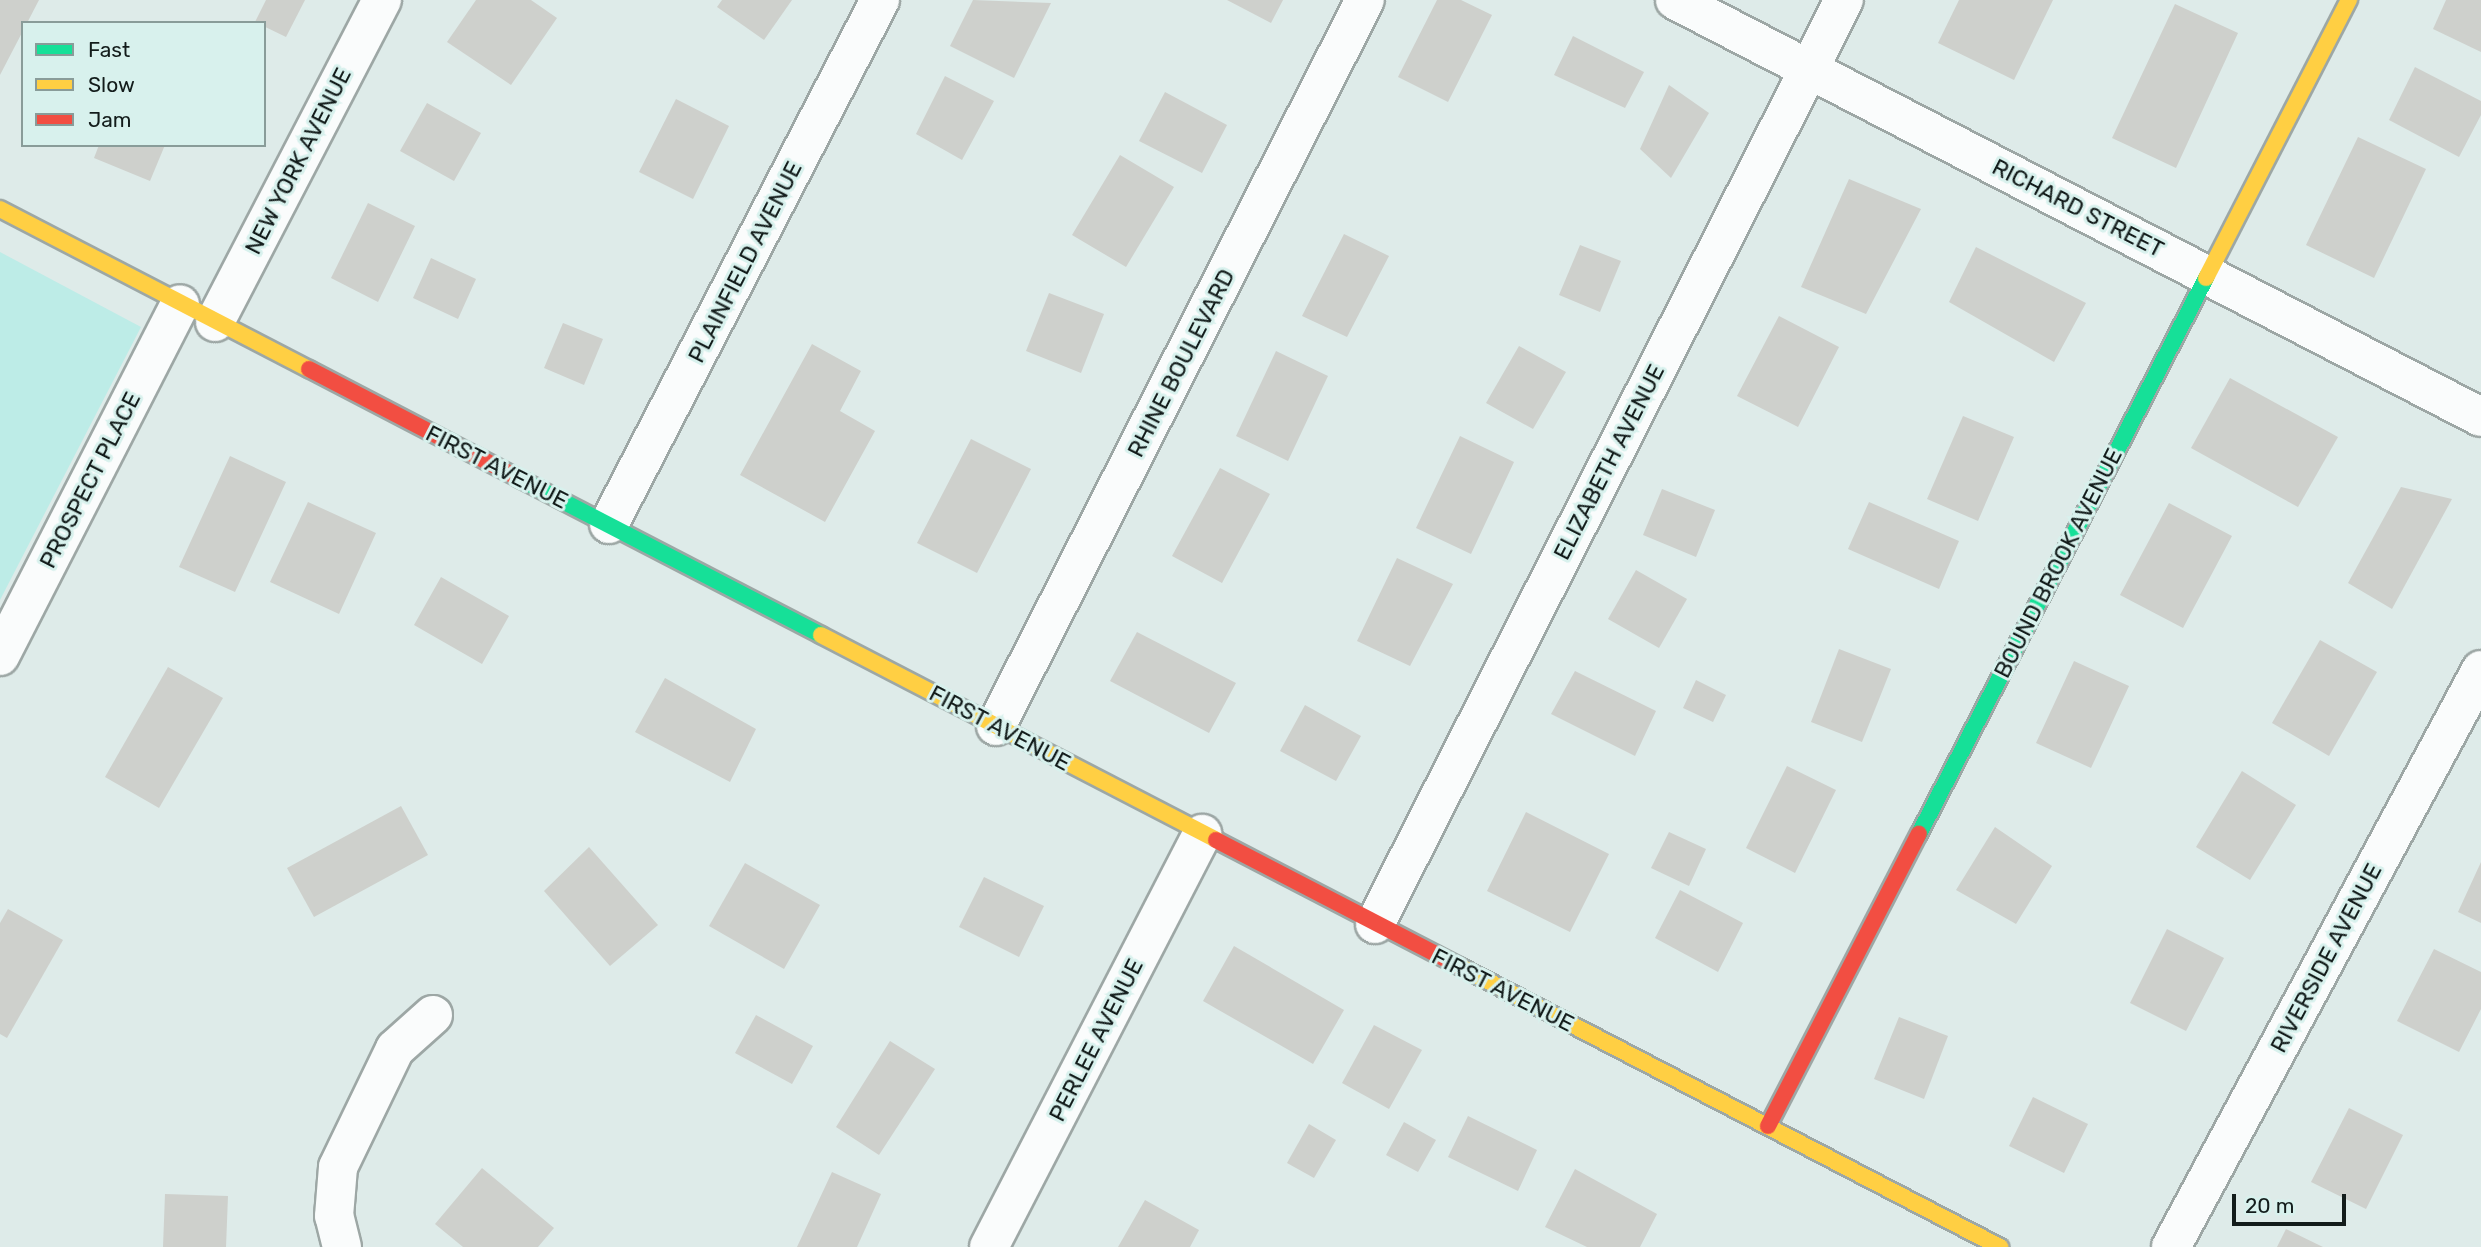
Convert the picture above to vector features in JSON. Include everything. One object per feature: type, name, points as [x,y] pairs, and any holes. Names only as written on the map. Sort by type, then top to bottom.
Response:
[{"type":"street","name":"NEW YORK AVENUE","points":[[215,323],[382,0]]},
{"type":"street","name":"PLAINFIELD AVENUE","points":[[609,524],[880,0]]},
{"type":"street","name":"RHINE BOULEVARD","points":[[996,726],[1365,0]]},
{"type":"street","name":"RICHARD STREET","points":[[1675,0],[2481,417]]},
{"type":"street","name":"ELIZABETH AVENUE","points":[[1375,923],[1844,0]]},
{"type":"street","name":"BOUND BROOK AVENUE","points":[[1768,1126],[2349,0]]},
{"type":"street","name":"FIRST AVENUE","points":[[0,209],[215,323],[609,524],[2000,1247]]},
{"type":"street","name":"PROSPECT PLACE","points":[[0,656],[180,304]]},
{"type":"street","name":"RIVERSIDE AVENUE","points":[[2171,1247],[2481,670]]},
{"type":"street","name":"PERLEE AVENUE","points":[[989,1247],[1202,834]]},
{"type":"street","points":[[342,1247],[334,1216],[338,1167],[363,1102],[395,1049],[433,1015]]},
{"type":"shaded area","points":[[0,252],[141,327],[0,600]]},
{"type":"building","points":[[0,0],[39,0],[28,21],[21,21],[21,35],[0,75]]},
{"type":"building","points":[[266,0],[305,0],[286,37],[266,27],[266,21],[256,21]]},
{"type":"building","points":[[476,0],[531,0],[557,18],[511,85],[447,42]]},
{"type":"building","points":[[722,0],[792,0],[764,40],[717,7]]},
{"type":"building","points":[[973,0],[1051,3],[1014,78],[950,46]]},
{"type":"building","points":[[1227,0],[1283,0],[1271,23]]},
{"type":"building","points":[[1437,0],[1461,0],[1492,15],[1448,102],[1398,77]]},
{"type":"building","points":[[1959,0],[2053,0],[2014,80],[1938,43]]},
{"type":"building","points":[[2446,0],[2481,0],[2481,52],[2433,29]]},
{"type":"building","points":[[2175,4],[2238,33],[2176,168],[2112,138]]},
{"type":"building","points":[[1573,36],[1644,72],[1625,108],[1554,75]]},
{"type":"building","points":[[2415,67],[2481,101],[2481,115],[2459,157],[2389,120]]},
{"type":"building","points":[[945,76],[994,101],[962,160],[916,134]]},
{"type":"building","points":[[1669,85],[1709,113],[1671,178],[1640,149]]},
{"type":"building","points":[[1165,92],[1227,125],[1202,173],[1139,141]]},
{"type":"building","points":[[676,99],[729,126],[693,199],[639,172]]},
{"type":"building","points":[[427,103],[481,133],[454,181],[400,151]]},
{"type":"building","points":[[2358,137],[2426,169],[2374,278],[2306,245]]},
{"type":"building","points":[[98,147],[164,147],[150,181],[94,158]]},
{"type":"building","points":[[1120,155],[1174,187],[1126,267],[1072,235]]},
{"type":"building","points":[[1849,179],[1921,209],[1866,314],[1801,287]]},
{"type":"building","points":[[368,203],[415,226],[378,302],[331,278]]},
{"type":"building","points":[[1344,234],[1389,256],[1347,337],[1302,316]]},
{"type":"building","points":[[1580,245],[1621,261],[1600,312],[1559,295]]},
{"type":"building","points":[[1976,247],[2086,303],[2054,362],[1949,302]]},
{"type":"building","points":[[431,258],[476,279],[458,319],[413,298]]},
{"type":"building","points":[[1049,293],[1104,314],[1081,373],[1026,351]]},
{"type":"building","points":[[1779,316],[1839,347],[1798,427],[1737,396]]},
{"type":"building","points":[[563,323],[603,339],[584,385],[544,368]]},
{"type":"building","points":[[812,344],[861,371],[840,411],[875,431],[825,522],[740,475]]},
{"type":"building","points":[[1519,346],[1566,372],[1533,429],[1486,403]]},
{"type":"building","points":[[1276,351],[1328,376],[1288,461],[1236,436]]},
{"type":"building","points":[[2230,378],[2338,437],[2298,507],[2191,448]]},
{"type":"building","points":[[1963,416],[2014,437],[1978,521],[1927,499]]},
{"type":"building","points":[[1460,436],[1514,462],[1471,554],[1416,528]]},
{"type":"building","points":[[971,439],[1031,469],[977,573],[917,543]]},
{"type":"building","points":[[230,456],[286,482],[235,592],[179,567]]},
{"type":"building","points":[[1220,468],[1270,494],[1222,583],[1172,556]]},
{"type":"building","points":[[2401,487],[2452,499],[2392,609],[2348,583]]},
{"type":"building","points":[[1662,489],[1715,510],[1696,557],[1643,535]]},
{"type":"building","points":[[308,502],[376,533],[339,614],[270,582]]},
{"type":"building","points":[[1869,502],[1959,541],[1939,589],[1848,549]]},
{"type":"building","points":[[2169,503],[2232,536],[2183,628],[2120,595]]},
{"type":"building","points":[[1397,558],[1453,584],[1410,666],[1357,641]]},
{"type":"building","points":[[1636,570],[1687,599],[1659,648],[1608,619]]},
{"type":"building","points":[[441,577],[509,616],[482,664],[414,625]]},
{"type":"building","points":[[1137,632],[1236,683],[1209,733],[1110,681]]},
{"type":"building","points":[[2320,640],[2377,672],[2329,756],[2272,723]]},
{"type":"building","points":[[1839,649],[1891,669],[1862,742],[1811,722]]},
{"type":"building","points":[[2074,661],[2129,686],[2091,768],[2036,743]]},
{"type":"building","points":[[168,667],[223,698],[159,808],[105,777]]},
{"type":"building","points":[[1575,671],[1656,711],[1635,756],[1551,714]]},
{"type":"building","points":[[665,678],[756,729],[730,782],[635,732]]},
{"type":"building","points":[[1696,680],[1726,695],[1713,722],[1683,708]]},
{"type":"building","points":[[1305,705],[1361,736],[1336,781],[1280,751]]},
{"type":"building","points":[[1787,766],[1836,790],[1795,873],[1746,848]]},
{"type":"building","points":[[2242,771],[2296,805],[2250,880],[2196,847]]},
{"type":"building","points":[[401,806],[428,855],[314,917],[287,868]]},
{"type":"building","points":[[1526,812],[1609,854],[1570,932],[1487,891]]},
{"type":"building","points":[[1995,827],[2052,866],[2016,924],[1956,890]]},
{"type":"building","points":[[1669,832],[1706,849],[1689,886],[1651,868]]},
{"type":"building","points":[[589,847],[658,925],[610,966],[544,891]]},
{"type":"building","points":[[2481,862],[2481,923],[2458,912]]},
{"type":"building","points":[[745,863],[820,905],[784,969],[709,926]]},
{"type":"building","points":[[984,877],[1044,906],[1019,957],[959,927]]},
{"type":"building","points":[[1680,890],[1743,923],[1718,972],[1655,938]]},
{"type":"building","points":[[8,909],[63,940],[7,1038],[0,1034],[0,923]]},
{"type":"building","points":[[2167,929],[2224,958],[2186,1031],[2130,1003]]},
{"type":"building","points":[[1234,946],[1344,1010],[1313,1064],[1203,1001]]},
{"type":"building","points":[[2434,949],[2481,972],[2481,1009],[2459,1052],[2397,1021]]},
{"type":"building","points":[[756,1015],[813,1046],[792,1084],[735,1053]]},
{"type":"building","points":[[1899,1017],[1948,1036],[1924,1099],[1874,1079]]},
{"type":"building","points":[[1374,1025],[1422,1050],[1389,1109],[1342,1083]]},
{"type":"building","points":[[890,1041],[935,1069],[879,1155],[836,1127]]},
{"type":"building","points":[[2033,1097],[2088,1124],[2064,1173],[2009,1146]]},
{"type":"building","points":[[2349,1108],[2403,1135],[2366,1209],[2311,1182]]},
{"type":"building","points":[[1468,1116],[1537,1150],[1518,1191],[1448,1157]]},
{"type":"building","points":[[1404,1122],[1436,1140],[1418,1172],[1386,1155]]},
{"type":"building","points":[[1309,1124],[1336,1140],[1314,1178],[1287,1163]]},
{"type":"building","points":[[482,1168],[554,1228],[538,1247],[463,1247],[435,1224]]},
{"type":"building","points":[[1575,1169],[1657,1214],[1640,1247],[1587,1247],[1545,1227]]},
{"type":"building","points":[[832,1172],[881,1194],[857,1247],[797,1247]]},
{"type":"building","points":[[165,1194],[228,1196],[226,1247],[163,1247]]},
{"type":"building","points":[[1145,1200],[1199,1230],[1190,1247],[1118,1247]]},
{"type":"building","points":[[2286,1229],[2323,1247],[2277,1247]]},
{"type":"traffic: fast","points":[[1919,834],[2206,278]]},
{"type":"traffic: fast","points":[[520,479],[821,635]]},
{"type":"traffic: slow","points":[[2206,278],[2349,0]]},
{"type":"traffic: slow","points":[[0,209],[309,369]]},
{"type":"traffic: slow","points":[[821,635],[1216,840]]},
{"type":"traffic: slow","points":[[1459,966],[2000,1247]]},
{"type":"traffic: jam","points":[[309,369],[520,479]]},
{"type":"traffic: jam","points":[[1768,1126],[1919,834]]},
{"type":"traffic: jam","points":[[1216,840],[1459,966]]}]
